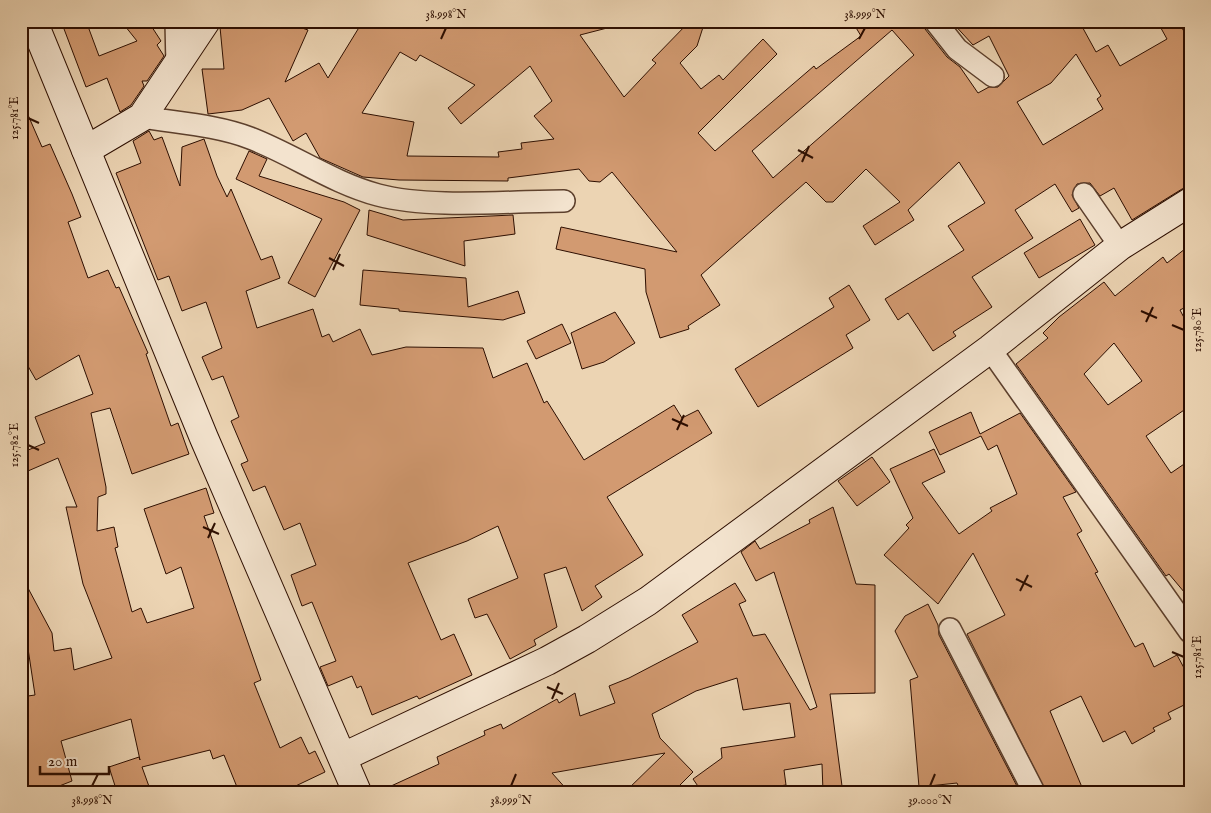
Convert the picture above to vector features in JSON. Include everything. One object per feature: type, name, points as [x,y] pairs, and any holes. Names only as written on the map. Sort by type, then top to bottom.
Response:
[{"type":"street","points":[[33,21],[204,438],[303,671],[357,792]]},
{"type":"street","points":[[176,21],[177,66]]},
{"type":"street","points":[[86,150],[142,117],[206,21]]},
{"type":"street","points":[[935,21],[957,49],[993,76]]},
{"type":"street","points":[[142,117],[221,129],[248,137],[349,186],[380,196],[436,202],[564,201]]},
{"type":"street","points":[[1084,194],[1120,246]]},
{"type":"street","points":[[343,757],[547,661],[640,605],[990,349],[1120,246],[1190,202]]},
{"type":"street","points":[[990,349],[1190,632]]},
{"type":"street","points":[[950,629],[1034,792]]},
{"type":"building","points":[[61,21],[86,21],[99,56],[137,41],[121,21],[148,21],[161,41],[157,45],[164,56],[147,81],[142,81],[144,86],[131,105],[120,112],[107,78],[86,87]]},
{"type":"building","points":[[222,21],[305,21],[302,28],[308,30],[285,82],[319,63],[328,78],[363,21],[610,21],[611,27],[580,35],[624,97],[656,63],[652,60],[690,21],[705,21],[697,46],[680,63],[701,89],[719,75],[723,80],[763,39],[777,54],[698,133],[715,151],[814,66],[816,69],[861,36],[852,21],[923,21],[925,29],[947,57],[960,67],[978,93],[989,87],[998,87],[1009,76],[989,36],[973,45],[951,21],[1079,21],[1096,52],[1108,45],[1120,66],[1167,39],[1157,21],[1178,21],[1190,42],[1190,186],[1132,220],[1114,188],[1100,196],[1090,183],[1077,184],[1072,195],[1079,208],[1072,212],[1055,184],[1015,210],[1033,238],[972,277],[992,307],[953,332],[956,336],[933,351],[908,313],[898,320],[885,299],[964,250],[948,226],[985,203],[959,162],[908,210],[914,220],[875,245],[863,226],[900,202],[866,169],[833,202],[826,202],[806,182],[701,275],[720,305],[688,326],[689,329],[660,338],[646,292],[645,269],[556,249],[561,227],[677,252],[612,172],[600,182],[589,181],[579,169],[508,178],[508,181],[399,180],[363,177],[320,158],[306,133],[293,141],[269,98],[242,110],[208,114],[202,69],[224,69],[220,27]],"holes":[[[892,30],[914,55],[773,178],[752,151]],[[400,52],[416,61],[420,55],[475,85],[448,108],[461,124],[530,66],[552,101],[534,116],[554,139],[521,143],[522,149],[498,152],[499,157],[407,156],[414,122],[362,113]],[[1076,54],[1101,96],[1097,99],[1103,109],[1043,145],[1017,102],[1051,83]]]},
{"type":"building","points":[[21,99],[42,147],[50,144],[81,217],[68,222],[88,278],[108,270],[116,288],[119,287],[148,353],[146,354],[171,426],[178,423],[189,454],[132,474],[110,408],[91,413],[106,487],[106,494],[98,497],[97,531],[114,527],[118,547],[115,548],[132,612],[141,608],[147,623],[194,608],[181,567],[166,574],[144,509],[206,488],[214,513],[204,516],[261,680],[254,683],[280,748],[301,737],[309,754],[315,751],[325,772],[283,792],[239,792],[224,755],[213,759],[210,750],[142,767],[151,792],[117,792],[109,767],[139,757],[140,760],[131,719],[61,741],[72,781],[44,792],[21,792],[21,697],[35,695],[24,622],[21,624],[21,575],[52,633],[54,651],[71,648],[74,670],[112,658],[83,584],[66,507],[77,507],[58,458],[21,474],[21,453],[45,443],[35,417],[93,394],[79,355],[36,380],[21,354]]},
{"type":"building","points":[[149,131],[154,140],[162,137],[180,186],[182,147],[204,139],[217,176],[227,197],[231,189],[261,260],[272,256],[280,278],[246,291],[257,328],[313,309],[322,337],[329,334],[333,342],[360,329],[372,355],[406,347],[483,348],[493,378],[527,363],[544,403],[547,401],[584,460],[674,405],[682,418],[698,410],[712,433],[607,497],[643,555],[595,586],[602,597],[582,611],[566,567],[544,574],[557,627],[534,640],[536,645],[510,659],[487,614],[475,618],[468,599],[518,578],[498,526],[467,541],[408,563],[441,640],[454,634],[472,675],[419,699],[417,696],[372,715],[361,686],[357,688],[352,676],[328,686],[320,667],[336,661],[312,602],[302,606],[291,575],[316,565],[300,523],[284,530],[265,486],[253,491],[241,464],[248,461],[231,421],[239,417],[223,376],[212,380],[202,357],[222,348],[206,302],[182,311],[169,276],[158,280],[116,173],[141,163],[133,141]]},
{"type":"building","points":[[249,151],[267,159],[259,176],[344,202],[360,210],[315,297],[288,283],[322,219],[236,179]]},
{"type":"building","points":[[369,210],[403,220],[513,215],[515,234],[464,241],[465,266],[367,235]]},
{"type":"building","points":[[1080,219],[1095,245],[1039,278],[1024,253]]},
{"type":"building","points":[[1190,245],[1190,305],[1180,310],[1190,329],[1190,406],[1146,436],[1171,473],[1190,460],[1190,599],[1169,574],[1166,576],[1016,364],[1048,338],[1043,333],[1059,317],[1104,282],[1115,296],[1163,257],[1167,263]],"holes":[[[1114,343],[1142,381],[1108,405],[1084,374]]]},
{"type":"building","points":[[363,270],[466,278],[468,307],[518,291],[525,313],[503,320],[399,311],[399,309],[360,305]]},
{"type":"building","points":[[849,285],[870,320],[846,335],[853,348],[758,407],[735,369],[834,307],[829,298]]},
{"type":"building","points":[[615,312],[635,343],[604,362],[582,369],[571,333]]},
{"type":"building","points":[[562,324],[571,343],[536,359],[527,341]]},
{"type":"building","points":[[971,412],[980,434],[1020,413],[1076,492],[1063,497],[1082,531],[1077,534],[1098,572],[1095,573],[1135,647],[1143,643],[1154,667],[1177,655],[1190,679],[1190,702],[1168,713],[1171,719],[1153,728],[1155,731],[1132,744],[1125,731],[1103,742],[1081,696],[1050,711],[1084,792],[1046,792],[967,634],[1005,615],[973,553],[938,604],[884,555],[909,528],[906,525],[913,518],[890,469],[934,449],[945,472],[922,483],[959,534],[992,511],[990,508],[1017,494],[997,445],[988,450],[981,436],[940,455],[929,432]]},
{"type":"building","points":[[872,457],[890,482],[857,506],[838,481]]},
{"type":"building","points":[[833,507],[856,584],[875,585],[875,693],[830,694],[842,786],[840,786],[840,792],[823,792],[822,764],[784,770],[786,785],[779,786],[780,792],[702,792],[693,779],[722,758],[721,748],[795,737],[790,703],[743,710],[737,678],[696,691],[652,714],[660,738],[693,772],[673,792],[625,792],[665,753],[552,773],[569,792],[378,792],[439,764],[437,757],[485,735],[484,731],[501,724],[503,729],[557,699],[559,703],[575,693],[580,716],[615,703],[609,686],[629,678],[698,642],[682,615],[735,583],[746,601],[739,604],[753,636],[765,634],[810,710],[817,707],[774,572],[756,581],[741,552],[755,541],[760,549],[810,523],[809,520]]},
{"type":"building","points":[[928,604],[938,625],[939,635],[1020,792],[961,792],[957,783],[919,787],[910,680],[918,677],[895,631],[905,616]]}]
